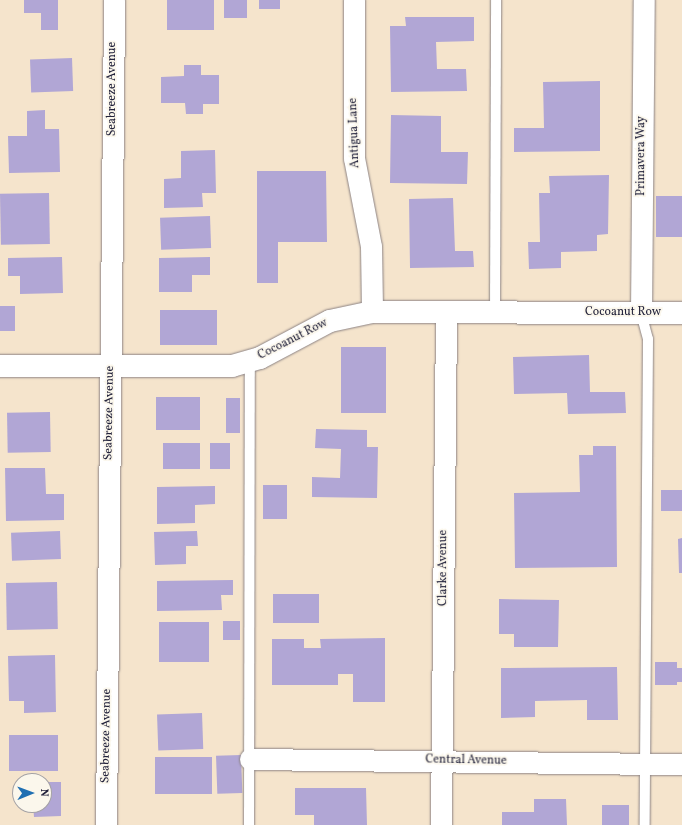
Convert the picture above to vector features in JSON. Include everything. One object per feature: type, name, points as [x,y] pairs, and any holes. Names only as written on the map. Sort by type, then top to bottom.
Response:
[{"type":"street","name":"Seabreeze Avenue","points":[[106,825],[114,0]]},
{"type":"street","name":"Antigua Lane","points":[[354,0],[354,158],[371,246],[372,312]]},
{"type":"street","name":"Primavera Way","points":[[641,313],[644,0]]},
{"type":"street","name":"Clarke Avenue","points":[[442,825],[446,311]]},
{"type":"street","name":"Cocoanut Row","points":[[0,366],[221,367],[250,361],[330,321],[372,312],[495,311],[682,313]]},
{"type":"street","name":"Central Avenue","points":[[250,759],[682,764]]},
{"type":"lane","points":[[495,311],[496,0]]},
{"type":"lane","points":[[641,313],[648,339],[645,825]]},
{"type":"lane","points":[[249,825],[250,361]]},
{"type":"building","points":[[24,0],[58,0],[58,30],[41,30],[41,13],[24,13]]},
{"type":"building","points":[[167,0],[214,0],[214,30],[167,30]]},
{"type":"building","points":[[224,0],[247,0],[247,18],[224,18]]},
{"type":"building","points":[[259,0],[280,0],[280,9],[259,9]]},
{"type":"building","points":[[405,17],[474,17],[474,41],[436,42],[437,69],[466,69],[467,91],[391,92],[390,26],[406,26]]},
{"type":"building","points":[[72,58],[73,91],[31,92],[30,59]]},
{"type":"building","points":[[184,65],[201,65],[201,75],[219,75],[219,104],[203,104],[203,114],[186,114],[185,103],[161,103],[161,77],[184,76]]},
{"type":"building","points":[[600,81],[600,151],[514,152],[514,128],[544,128],[543,82]]},
{"type":"building","points":[[45,110],[45,129],[59,129],[60,172],[9,173],[8,136],[27,136],[27,111]]},
{"type":"building","points":[[391,115],[441,116],[441,152],[468,152],[467,184],[390,183]]},
{"type":"building","points":[[215,150],[216,193],[202,193],[203,207],[164,208],[164,179],[181,178],[181,151]]},
{"type":"building","points":[[257,171],[326,171],[327,242],[278,242],[278,283],[257,283]]},
{"type":"building","points":[[609,175],[608,234],[597,235],[597,251],[561,252],[561,268],[529,269],[528,242],[540,242],[539,193],[550,193],[549,176]]},
{"type":"building","points":[[49,193],[50,244],[1,245],[0,194]]},
{"type":"building","points":[[656,196],[682,196],[682,237],[656,237]]},
{"type":"building","points":[[453,198],[455,251],[473,251],[474,267],[410,268],[409,199]]},
{"type":"building","points":[[210,216],[211,248],[161,250],[160,218]]},
{"type":"building","points":[[62,257],[63,293],[20,294],[20,276],[8,276],[8,258]]},
{"type":"building","points":[[210,257],[210,275],[192,275],[192,292],[159,292],[159,258]]},
{"type":"building","points":[[0,306],[15,306],[15,331],[0,331]]},
{"type":"building","points":[[160,310],[217,310],[217,345],[160,345]]},
{"type":"building","points":[[341,347],[386,347],[386,413],[341,413]]},
{"type":"building","points":[[589,355],[590,392],[625,392],[626,413],[568,414],[567,393],[514,394],[513,357]]},
{"type":"building","points":[[156,397],[200,397],[200,430],[156,430]]},
{"type":"building","points":[[226,398],[240,398],[240,433],[226,433]]},
{"type":"building","points":[[50,412],[51,452],[8,453],[7,413]]},
{"type":"building","points":[[316,429],[367,430],[367,447],[378,447],[377,498],[312,497],[312,477],[340,478],[341,449],[315,448]]},
{"type":"building","points":[[163,443],[200,443],[200,469],[163,469]]},
{"type":"building","points":[[210,443],[230,443],[230,469],[210,469]]},
{"type":"building","points":[[593,446],[616,446],[617,567],[515,568],[514,493],[580,492],[579,455],[593,455]]},
{"type":"building","points":[[5,468],[45,468],[46,494],[64,494],[64,520],[6,521]]},
{"type":"building","points":[[263,485],[287,485],[287,519],[263,519]]},
{"type":"building","points":[[215,486],[215,504],[195,505],[195,523],[157,524],[157,487]]},
{"type":"building","points":[[661,490],[682,490],[682,511],[661,511]]},
{"type":"building","points":[[60,531],[61,559],[12,561],[11,533]]},
{"type":"building","points":[[197,531],[198,546],[186,546],[186,564],[155,565],[154,532]]},
{"type":"building","points":[[682,538],[682,573],[679,573],[678,539]]},
{"type":"building","points":[[233,580],[233,595],[221,595],[222,610],[157,611],[157,581]]},
{"type":"building","points":[[57,582],[58,629],[7,630],[6,583]]},
{"type":"building","points":[[273,594],[319,594],[319,623],[273,623]]},
{"type":"building","points":[[499,599],[559,600],[558,647],[514,647],[514,634],[499,634]]},
{"type":"building","points":[[223,621],[240,621],[240,640],[223,640]]},
{"type":"building","points":[[159,622],[209,622],[209,662],[159,662]]},
{"type":"building","points":[[385,638],[385,702],[353,702],[353,674],[338,674],[338,685],[272,685],[272,639],[304,639],[304,648],[321,648],[320,639]]},
{"type":"building","points":[[55,655],[56,712],[24,713],[24,701],[9,701],[8,656]]},
{"type":"building","points":[[655,662],[677,662],[677,668],[682,668],[682,682],[677,682],[677,685],[655,685]]},
{"type":"building","points":[[617,667],[618,720],[587,720],[587,700],[535,701],[535,717],[501,718],[501,668]]},
{"type":"building","points":[[202,713],[203,749],[158,751],[157,715]]},
{"type":"building","points":[[9,735],[58,735],[58,771],[9,771]]},
{"type":"building","points":[[241,755],[242,793],[217,794],[216,756]]},
{"type":"building","points":[[155,757],[212,757],[212,794],[155,794]]},
{"type":"building","points":[[52,782],[61,782],[61,816],[34,817],[34,813],[52,813]]},
{"type":"building","points":[[295,788],[366,788],[367,825],[314,825],[314,815],[295,815]]},
{"type":"building","points":[[534,799],[566,799],[567,825],[502,825],[502,812],[534,812]]},
{"type":"building","points":[[602,805],[629,805],[629,825],[602,825]]}]
